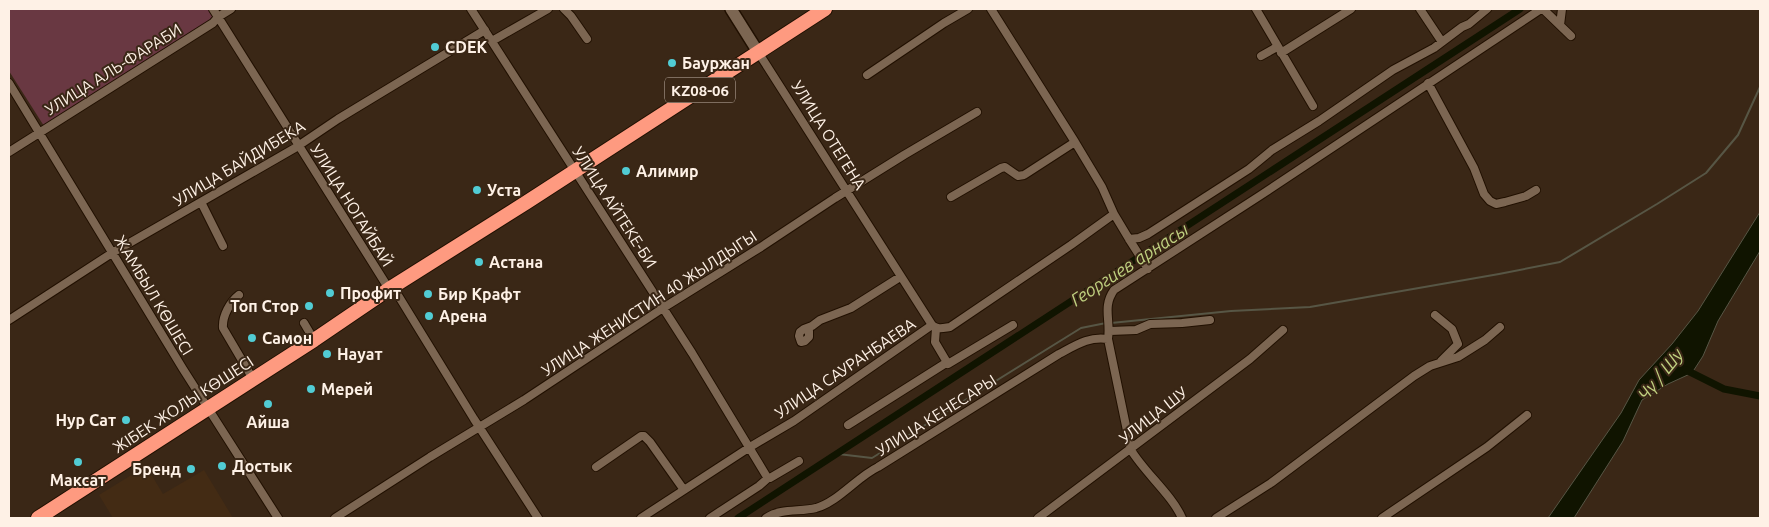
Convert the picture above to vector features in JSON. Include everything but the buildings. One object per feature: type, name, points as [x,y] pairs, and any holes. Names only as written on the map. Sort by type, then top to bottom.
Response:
[{"type":"highway","name":"ЖІБЕК ЖОЛЫ КӨШЕСІ","points":[[38,518],[825,9]]},
{"type":"main road","name":"УЛИЦА ОТЕГЕНА","points":[[731,9],[758,52]]},
{"type":"street","name":"УЛИЦА НОГАЙБАЙ","points":[[213,9],[538,518]]},
{"type":"street","name":"УЛИЦА АЛЬ-ФАРАБИ","points":[[9,152],[231,9]]},
{"type":"street","name":"УЛИЦА АЙТЕКЕ-БИ","points":[[471,9],[663,308],[768,478]]},
{"type":"street","points":[[492,41],[548,9]]},
{"type":"street","points":[[564,9],[587,39]]},
{"type":"street","points":[[867,74],[944,22],[968,9]]},
{"type":"street","points":[[991,9],[1075,142],[1102,187],[1114,214],[1148,269]]},
{"type":"street","points":[[1256,9],[1313,106]]},
{"type":"street","points":[[1261,56],[1279,50],[1351,9]]},
{"type":"street","points":[[1420,9],[1442,42]]},
{"type":"street","points":[[1130,241],[1148,234],[1249,169],[1261,158],[1393,70],[1442,42],[1487,9]]},
{"type":"street","points":[[1182,518],[1138,462],[1131,450],[1109,335],[1108,299],[1114,290],[1542,9],[1571,36]]},
{"type":"street","points":[[1560,25],[1562,9]]},
{"type":"street","name":"УЛИЦА БАЙДИБЕКА","points":[[9,320],[112,253],[299,145],[338,119],[485,30]]},
{"type":"street","name":"УЛИЦА ОТЕГЕНА","points":[[758,52],[900,278],[934,327]]},
{"type":"street","name":"ЖАМБЫЛ КӨШЕСІ","points":[[9,83],[208,409],[278,518]]},
{"type":"street","points":[[1428,83],[1474,168],[1484,194],[1490,201],[1496,204],[1505,202],[1526,196],[1536,190]]},
{"type":"street","name":"УЛИЦА ЖЕНИСТИН 40 ЖЫЛДЫГЫ","points":[[335,518],[524,400],[663,308],[904,154],[977,112]]},
{"type":"street","points":[[951,198],[1001,168],[1005,167],[1018,176],[1024,175],[1075,142]]},
{"type":"street","points":[[201,202],[223,246]]},
{"type":"street","name":"УЛИЦА САУРАНБАЕВА","points":[[640,518],[794,421],[934,327],[950,327],[1114,214]]},
{"type":"street","points":[[808,328],[820,320],[851,308],[900,278]]},
{"type":"street","points":[[239,295],[230,305],[223,328],[253,379]]},
{"type":"street","points":[[1216,518],[1271,482],[1414,376],[1441,361],[1458,344],[1452,329],[1435,315]]},
{"type":"street","name":"УЛИЦА КЕНЕСАРЫ","points":[[766,518],[774,513],[783,511],[816,508],[829,501],[866,473],[1059,354],[1089,339],[1136,330],[1150,324],[1210,320]]},
{"type":"street","points":[[304,323],[314,340]]},
{"type":"street","points":[[848,425],[946,363],[952,362],[1013,324]]},
{"type":"street","points":[[934,327],[935,342],[946,363]]},
{"type":"street","points":[[1441,361],[1458,357],[1485,340],[1500,327]]},
{"type":"street","name":"УЛИЦА ШУ","points":[[1038,518],[1250,359],[1283,330]]},
{"type":"street","points":[[1382,518],[1487,447],[1527,415]]},
{"type":"street","points":[[596,467],[641,436],[644,436],[684,490]]},
{"type":"street","points":[[710,518],[768,478],[798,461]]},
{"type":"street","points":[[781,518],[788,511]]},
{"type":"shaded area","points":[[9,9],[209,9],[215,18],[44,126],[9,71]]},
{"type":"shaded area","points":[[146,466],[163,494],[204,470],[233,518],[113,518],[99,495]]},
{"type":"water","name":"Чү / Шу","points":[[1760,212],[1760,251],[1718,321],[1703,356],[1692,373],[1668,384],[1642,400],[1623,441],[1574,518],[1548,518],[1621,413],[1639,380],[1672,344],[1698,311]]},
{"type":"waterway","name":"Георгиев арнасы","points":[[738,518],[1520,9]]},
{"type":"waterway","points":[[1111,323],[1231,311],[1310,307],[1560,262],[1706,173],[1738,135],[1760,87]]},
{"type":"waterway","points":[[838,454],[872,458],[1081,328],[1106,323]]},
{"type":"waterway","name":"Чү / Шу","points":[[1686,370],[1724,389],[1760,396]]},
{"type":"place","name":"CDEK","points":[[435,47]]},
{"type":"place","name":"Бауржан","points":[[672,63]]},
{"type":"place","name":"Алимир","points":[[626,171]]},
{"type":"place","name":"Уста","points":[[477,190]]},
{"type":"place","name":"Астана","points":[[479,262]]},
{"type":"place","name":"Профит","points":[[330,293]]},
{"type":"place","name":"Бир Крафт","points":[[428,294]]},
{"type":"place","name":"Топ Стор","points":[[309,306]]},
{"type":"place","name":"Арена","points":[[429,316]]},
{"type":"place","name":"Самон","points":[[252,338]]},
{"type":"place","name":"Науат","points":[[327,354]]},
{"type":"place","name":"Мерей","points":[[311,389]]},
{"type":"place","name":"Айша","points":[[268,404]]},
{"type":"place","name":"Нур Сат","points":[[126,420]]},
{"type":"place","name":"Максат","points":[[78,462]]},
{"type":"place","name":"Достык","points":[[222,466]]},
{"type":"place","name":"Бренд","points":[[191,469]]}]
